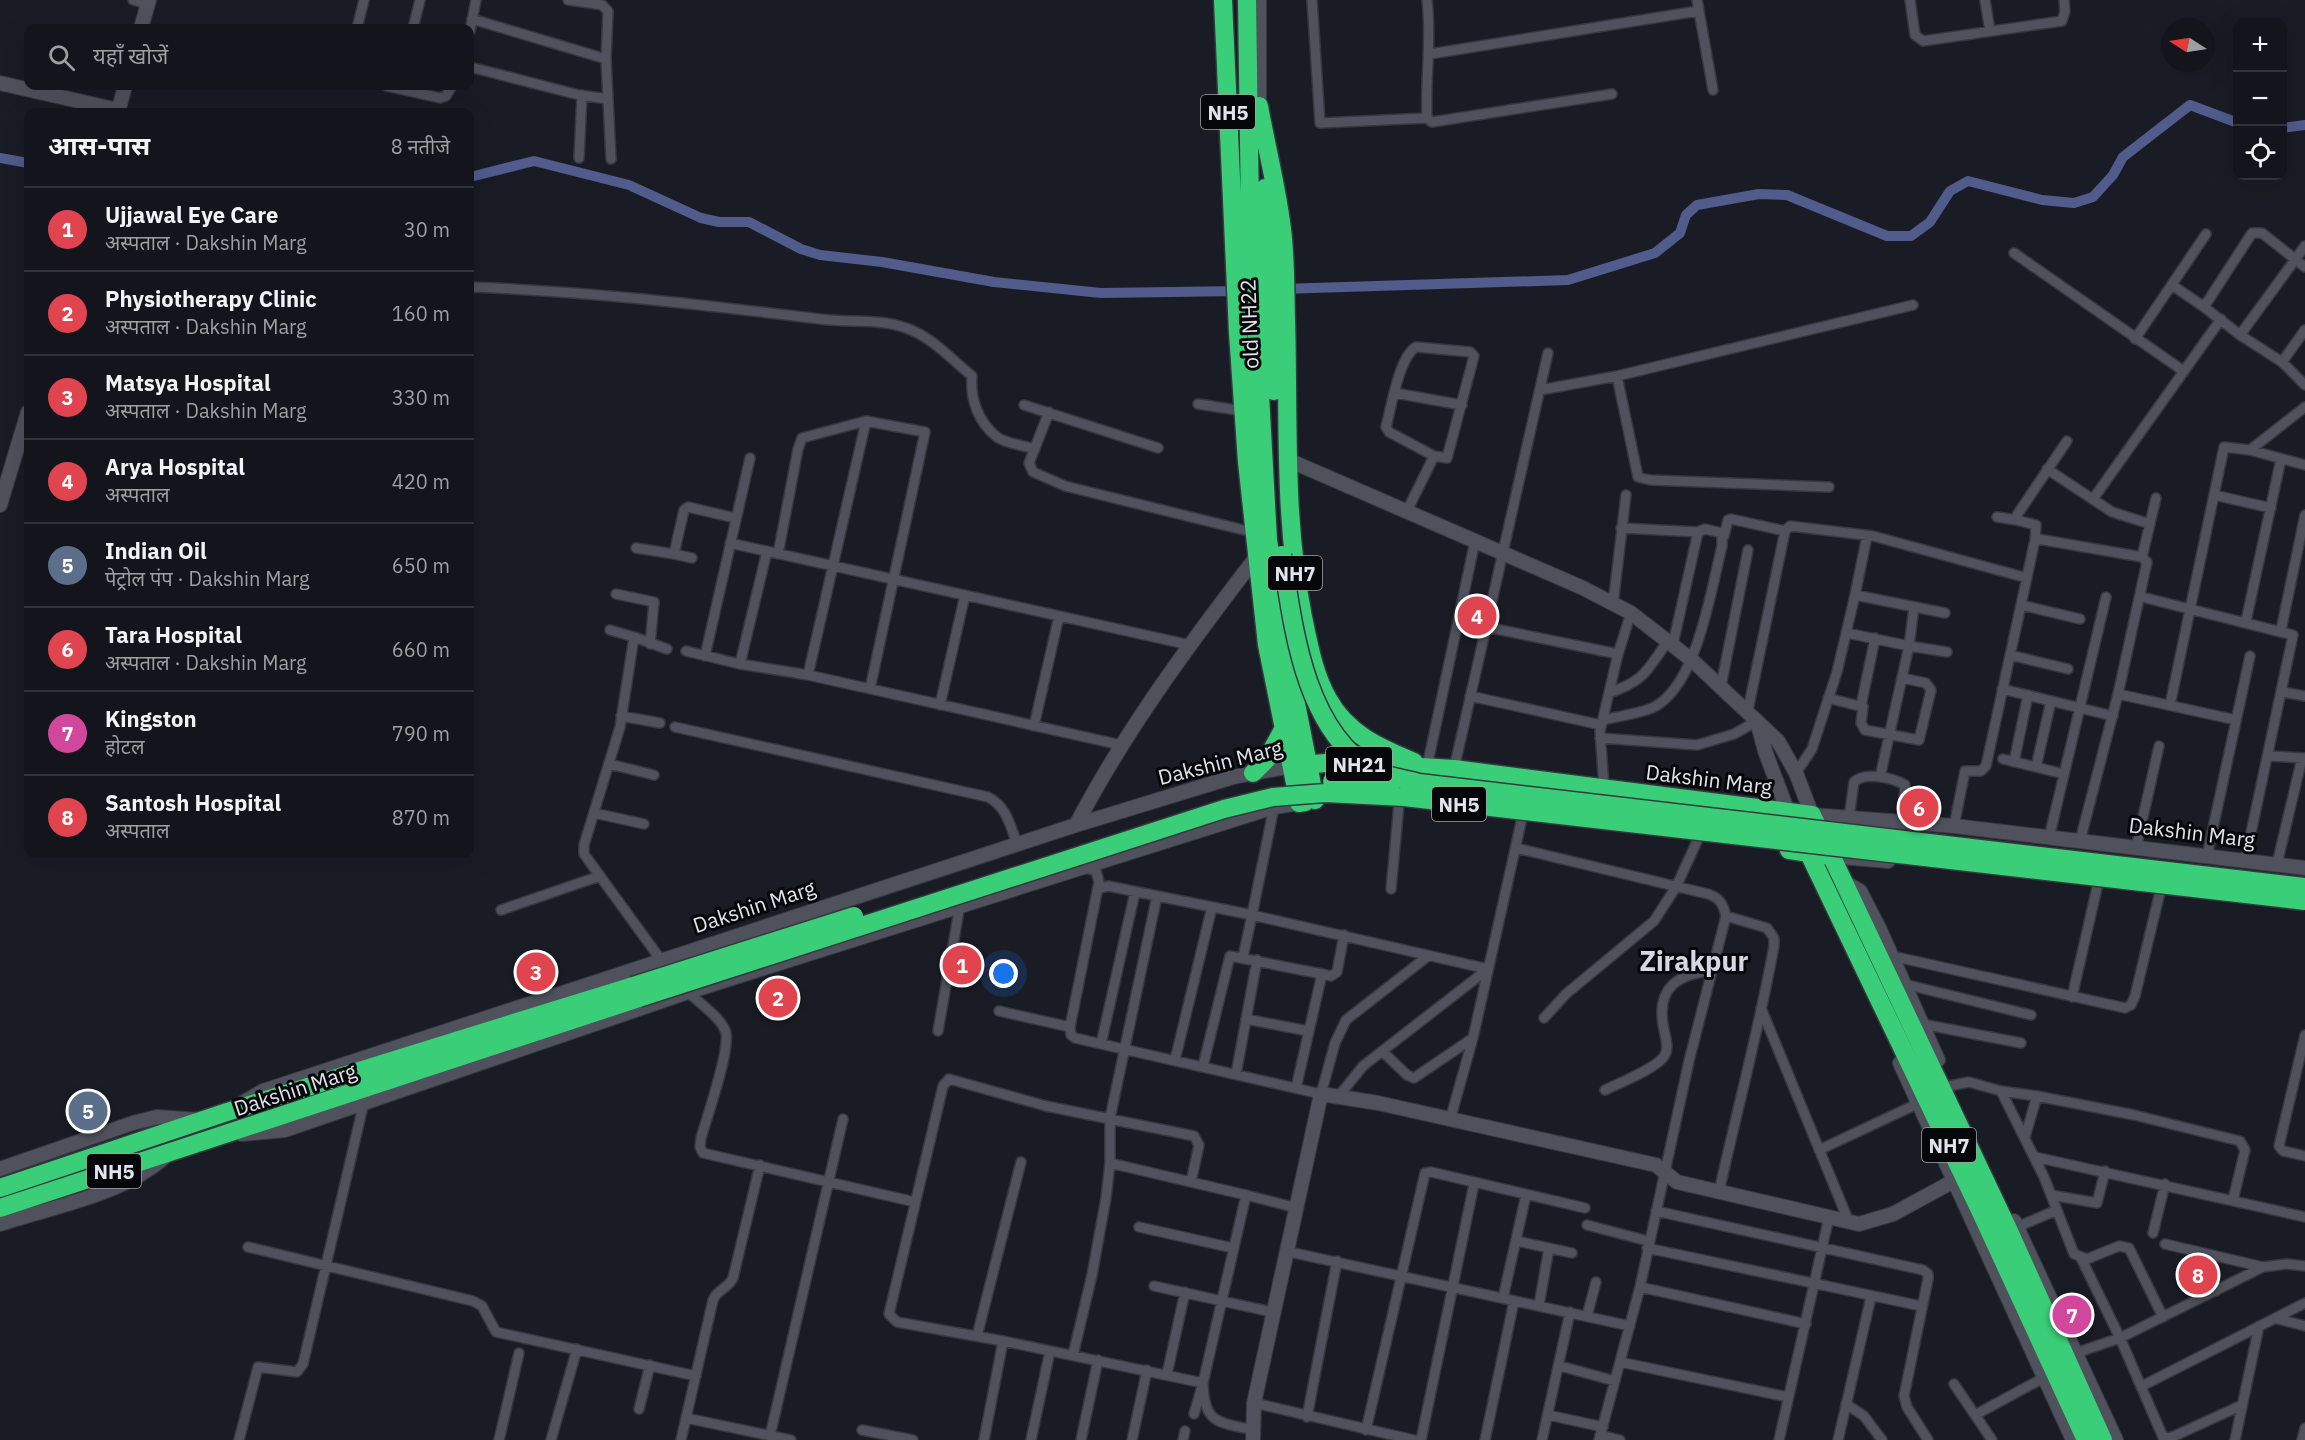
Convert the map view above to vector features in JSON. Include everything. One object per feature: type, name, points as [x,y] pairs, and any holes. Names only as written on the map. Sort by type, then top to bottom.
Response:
[{"type":"highway","name":"NH5","points":[[1223,0],[1270,317],[1268,540],[1300,765]]},
{"type":"highway","name":"NH5","points":[[1247,0],[1254,100],[1258,227],[1237,321],[1243,411],[1267,645],[1285,726]]},
{"type":"highway","name":"NH7","points":[[1254,100],[1258,227],[1286,459],[1296,582],[1315,671],[1328,700],[1345,723],[1369,742],[1423,775]]},
{"type":"highway","name":"old NH22","points":[[1270,317],[1275,460],[1282,555],[1302,668],[1317,704],[1350,753],[1376,772],[1423,775]]},
{"type":"highway","points":[[1285,726],[1300,765],[1307,801],[1399,804],[1698,839],[1812,859],[1832,856]]},
{"type":"highway","points":[[1253,773],[1267,759],[1285,726]]},
{"type":"highway","name":"Dakshin Marg","points":[[1300,765],[1336,762],[1423,775]]},
{"type":"highway","name":"Dakshin Marg","points":[[0,1208],[228,1135],[636,992],[1208,802],[1267,786],[1423,775],[1454,769],[1812,815]]},
{"type":"highway","name":"NH5","points":[[1423,775],[2305,887]]},
{"type":"highway","name":"Dakshin Marg","points":[[0,1188],[227,1112],[636,992],[1224,809],[1273,797],[1325,793],[1404,797],[2305,903]]},
{"type":"highway","name":"NH7","points":[[1788,812],[1966,1175],[2086,1440]]},
{"type":"highway","name":"NH7","points":[[1812,815],[1844,882],[1966,1175],[2071,1355],[2103,1440]]},
{"type":"street","points":[[133,0],[149,2],[142,24]]},
{"type":"street","points":[[358,24],[364,0]]},
{"type":"street","points":[[414,24],[420,0]]},
{"type":"street","points":[[471,24],[476,0]]},
{"type":"street","points":[[568,0],[602,5],[609,11],[606,59],[611,159]]},
{"type":"street","points":[[1254,100],[1260,0]]},
{"type":"street","points":[[1312,0],[1320,123],[1427,118],[1432,122],[1441,122],[1612,94]]},
{"type":"street","points":[[1427,0],[1430,54],[1427,118]]},
{"type":"street","points":[[1697,0],[1713,90]]},
{"type":"street","points":[[1910,0],[1918,40],[1923,41],[2062,21],[2065,11],[2064,0]]},
{"type":"street","points":[[1985,0],[1990,31]]},
{"type":"street","points":[[1430,54],[1698,10]]},
{"type":"street","points":[[472,19],[606,59]]},
{"type":"street","points":[[474,68],[582,95],[608,99]]},
{"type":"street","points":[[0,82],[24,88]]},
{"type":"street","points":[[33,90],[106,108]]},
{"type":"street","points":[[119,108],[124,90]]},
{"type":"street","points":[[409,90],[440,98],[451,90]]},
{"type":"street","points":[[579,158],[582,95]]},
{"type":"street","points":[[2204,307],[2256,231],[2262,232],[2305,267]]},
{"type":"street","points":[[2135,339],[2206,234]]},
{"type":"street","points":[[2240,335],[2305,246]]},
{"type":"street","points":[[2014,253],[2182,370]]},
{"type":"street","points":[[2172,285],[2240,335],[2282,362],[2305,385]]},
{"type":"street","points":[[474,287],[639,299],[823,320],[880,321],[908,328],[935,343],[972,376],[971,398],[976,410],[998,437],[1035,449]]},
{"type":"street","points":[[1540,390],[1617,376],[1913,305]]},
{"type":"street","points":[[2092,499],[2220,319]]},
{"type":"street","points":[[2282,362],[2305,330]]},
{"type":"street","points":[[1416,347],[1473,354],[1462,405],[1447,458],[1434,456],[1389,432],[1386,428],[1402,367],[1409,352],[1416,347]]},
{"type":"street","points":[[1454,769],[1548,354]]},
{"type":"street","points":[[1617,376],[1638,477],[1650,480],[1829,487]]},
{"type":"street","points":[[1395,393],[1462,405]]},
{"type":"street","points":[[1198,404],[1243,411]]},
{"type":"street","points":[[1024,405],[1158,448]]},
{"type":"street","points":[[2250,450],[2305,407]]},
{"type":"street","points":[[1049,412],[1029,463],[1033,472],[1065,486],[1256,534]]},
{"type":"street","points":[[778,554],[802,438],[866,421],[925,432],[870,689]]},
{"type":"street","points":[[808,675],[866,421]]},
{"type":"street","points":[[0,505],[24,425]]},
{"type":"street","points":[[2016,520],[2019,509],[2067,441]]},
{"type":"street","points":[[2170,705],[2224,447],[2250,450],[2305,465]]},
{"type":"street","points":[[1407,511],[1434,456]]},
{"type":"street","points":[[705,656],[750,458]]},
{"type":"street","points":[[1286,459],[1503,553],[1631,613],[1693,660],[1778,741],[1796,773],[1812,815]]},
{"type":"street","points":[[2246,621],[2281,459]]},
{"type":"street","points":[[2047,469],[2117,514],[2150,524]]},
{"type":"street","points":[[1613,604],[1626,495]]},
{"type":"street","points":[[2214,495],[2271,508]]},
{"type":"street","points":[[2142,557],[2156,498]]},
{"type":"street","points":[[674,554],[684,510],[688,507],[735,518]]},
{"type":"street","points":[[2281,630],[2305,515]]},
{"type":"street","points":[[1954,826],[1965,771],[1981,771],[1986,766],[2035,541],[2036,525],[1998,517]]},
{"type":"street","points":[[1470,696],[1602,722],[1643,711],[1662,702],[1693,660],[1728,520],[1731,519],[1785,531],[1794,526],[1867,536],[2027,578]]},
{"type":"street","points":[[1621,528],[1698,532],[1705,529],[1722,533],[1724,536]]},
{"type":"street","points":[[1785,531],[1753,716],[1788,812]]},
{"type":"street","points":[[1609,693],[1642,678],[1670,642],[1698,532]]},
{"type":"street","points":[[1796,773],[1812,749],[1828,698],[1847,633],[1867,536]]},
{"type":"street","points":[[2035,541],[2041,539],[2142,557],[2148,566],[2080,842]]},
{"type":"street","points":[[1423,775],[1475,541]]},
{"type":"street","points":[[730,543],[1190,645]]},
{"type":"street","points":[[636,548],[692,558]]},
{"type":"street","points":[[1721,686],[1748,550]]},
{"type":"street","points":[[740,664],[767,551]]},
{"type":"street","points":[[1076,825],[1103,772],[1121,745],[1190,645],[1257,556]]},
{"type":"street","points":[[616,594],[654,602],[650,644]]},
{"type":"street","points":[[940,705],[965,595]]},
{"type":"street","points":[[1855,595],[1945,613]]},
{"type":"street","points":[[2049,838],[2106,597]]},
{"type":"street","points":[[2142,597],[2290,632],[2294,639],[2245,861]]},
{"type":"street","points":[[2021,605],[2080,619]]},
{"type":"street","points":[[1881,777],[1909,646],[1914,607]]},
{"type":"street","points":[[1604,788],[1600,738],[1602,722],[1618,654],[1631,613]]},
{"type":"street","points":[[1034,726],[1059,616]]},
{"type":"street","points":[[1486,627],[1618,654]]},
{"type":"street","points":[[610,630],[667,649]]},
{"type":"street","points":[[1847,633],[1947,652]]},
{"type":"street","points":[[634,637],[621,716],[584,845],[584,854],[661,960]]},
{"type":"street","points":[[1875,638],[1861,706],[1864,711],[1861,727],[1890,736],[1919,741],[1931,690],[1926,683],[1902,678]]},
{"type":"street","points":[[686,651],[740,664],[808,675],[1121,745]]},
{"type":"street","points":[[2010,655],[2068,669]]},
{"type":"street","points":[[2207,856],[2250,656]]},
{"type":"street","points":[[2002,689],[2112,716]]},
{"type":"street","points":[[2283,692],[2305,696]]},
{"type":"street","points":[[2118,694],[2236,720]]},
{"type":"street","points":[[2014,762],[2028,695]]},
{"type":"street","points":[[1828,698],[1861,706]]},
{"type":"street","points":[[2036,767],[2051,701]]},
{"type":"street","points":[[621,716],[660,723]]},
{"type":"street","points":[[1600,738],[1697,746],[1724,738],[1753,716]]},
{"type":"street","points":[[675,727],[988,796],[998,802],[1005,811],[1017,844]]},
{"type":"street","points":[[2136,848],[2158,746]]},
{"type":"street","points":[[2268,756],[2303,758],[2277,864]]},
{"type":"street","points":[[2003,759],[2064,774]]},
{"type":"street","points":[[609,764],[654,775]]},
{"type":"street","name":"Dakshin Marg","points":[[227,1112],[263,1091],[1017,844],[1253,773],[1300,765]]},
{"type":"street","points":[[1849,818],[1854,782],[1862,777],[1881,777],[1905,785],[1902,822]]},
{"type":"street","name":"Dakshin Marg","points":[[228,1135],[285,1130],[792,958],[1274,807],[1307,801]]},
{"type":"street","points":[[1391,889],[1399,804]]},
{"type":"street","points":[[1243,957],[1274,807]]},
{"type":"street","points":[[594,813],[644,824]]},
{"type":"street","name":"Dakshin Marg","points":[[1812,815],[1954,826],[2305,868]]},
{"type":"street","points":[[1450,1120],[1473,1038],[1522,818]]},
{"type":"street","points":[[1544,1018],[1566,994],[1647,930],[1676,887],[1698,839]]},
{"type":"street","points":[[1516,849],[1628,873],[1717,898],[1724,905],[1726,916],[1647,1245],[1640,1287],[1600,1434]]},
{"type":"street","points":[[1832,856],[2099,879],[2305,903]]},
{"type":"street","points":[[1812,859],[1816,885],[1919,1103],[1966,1175],[2045,1377],[2073,1440]]},
{"type":"street","points":[[1081,867],[1096,871],[1098,889],[1070,1027],[1072,1037],[1321,1094],[1656,1165],[1677,1182],[1859,1224],[1893,1214],[1966,1175]]},
{"type":"street","points":[[501,910],[600,876]]},
{"type":"street","points":[[2072,997],[2099,879]]},
{"type":"street","points":[[1844,882],[1860,891],[1892,956],[1949,1086],[2017,1227],[2071,1355],[2116,1440]]},
{"type":"street","points":[[1098,889],[1108,886],[1252,915],[1488,969]]},
{"type":"street","points":[[1892,956],[2125,1008],[2131,1005],[2161,888]]},
{"type":"street","points":[[1101,1044],[1135,892]]},
{"type":"street","points":[[1073,1355],[1092,1275],[1110,1163],[1110,1118],[1157,896]]},
{"type":"street","points":[[938,1031],[960,905]]},
{"type":"street","points":[[1175,1060],[1212,907]]},
{"type":"street","points":[[1719,1192],[1761,1008],[1774,938],[1767,928],[1726,916]]},
{"type":"street","points":[[778,922],[792,958]]},
{"type":"street","points":[[1203,1066],[1229,960],[1234,956],[1243,957],[1331,976],[1337,972],[1344,936]]},
{"type":"street","points":[[1203,1383],[1203,1404],[1210,1417],[1253,1435],[1254,1403],[1272,1312],[1332,1051],[1346,1020],[1428,956]]},
{"type":"street","points":[[1236,1074],[1257,960]]},
{"type":"street","points":[[1338,1097],[1357,1072],[1488,969]]},
{"type":"street","points":[[1605,1090],[1660,1061],[1667,1048],[1662,1013],[1670,988],[1683,976],[1711,971]]},
{"type":"street","points":[[1296,1088],[1322,974]]},
{"type":"street","points":[[1904,984],[2031,1015]]},
{"type":"street","points":[[688,992],[722,1025],[726,1034],[725,1049],[700,1147],[703,1153],[915,1202]]},
{"type":"street","points":[[1761,1008],[1849,1222]]},
{"type":"street","points":[[999,1011],[1070,1027]]},
{"type":"street","points":[[1246,1019],[1308,1031]]},
{"type":"street","points":[[1922,1024],[2020,1043]]},
{"type":"street","points":[[2305,1035],[2280,1146],[2283,1151],[2305,1156]]},
{"type":"street","points":[[1383,1052],[1407,1075],[1414,1078],[1473,1038]]},
{"type":"street","points":[[1191,1182],[1199,1145],[1197,1138],[1046,1106],[949,1079],[943,1086],[888,1314],[897,1322],[1004,1341],[1203,1383]]},
{"type":"street","points":[[1949,1086],[1969,1082],[2001,1091],[2134,1115],[2240,1140],[2245,1150],[2233,1200]]},
{"type":"street","points":[[2001,1091],[2035,1157],[2071,1249],[2081,1258],[2165,1439],[2242,1405]]},
{"type":"street","points":[[2025,1137],[2037,1096]]},
{"type":"street","points":[[239,1440],[258,1366],[300,1370],[364,1102]]},
{"type":"street","points":[[1820,1150],[1919,1103]]},
{"type":"street","points":[[0,1169],[141,1121],[173,1116],[202,1121]]},
{"type":"street","points":[[770,1436],[843,1119]]},
{"type":"street","points":[[0,1224],[115,1187],[151,1169],[168,1154]]},
{"type":"street","points":[[2035,1157],[2305,1216]]},
{"type":"street","points":[[977,1336],[1021,1162]]},
{"type":"street","points":[[1110,1163],[1297,1208]]},
{"type":"street","points":[[681,1440],[713,1300],[720,1289],[728,1286],[733,1278],[760,1166]]},
{"type":"street","points":[[2051,1195],[2097,1203],[2105,1171]]},
{"type":"street","points":[[1369,1433],[1425,1173],[1431,1172],[1474,1184],[1585,1208]]},
{"type":"street","points":[[1421,1440],[1474,1184]]},
{"type":"street","points":[[2153,1233],[2165,1184]]},
{"type":"street","points":[[1194,1414],[1246,1195]]},
{"type":"street","points":[[1503,1298],[1526,1196]]},
{"type":"street","points":[[2017,1227],[2057,1210]]},
{"type":"street","points":[[1656,1211],[1823,1250],[1923,1270],[1928,1274],[1904,1396],[1907,1407],[1928,1440]]},
{"type":"street","points":[[1779,1440],[1829,1217]]},
{"type":"street","points":[[1587,1225],[1647,1245],[1921,1306]]},
{"type":"street","points":[[1139,1227],[1233,1248]]},
{"type":"street","points":[[1517,1241],[1572,1253]]},
{"type":"street","points":[[2165,1244],[2264,1267]]},
{"type":"street","points":[[2081,1258],[2094,1257],[2119,1246],[2129,1248],[2163,1317]]},
{"type":"street","points":[[248,1247],[473,1301],[482,1306],[496,1332],[696,1376]]},
{"type":"street","points":[[1539,1305],[1550,1248]]},
{"type":"street","points":[[1285,1251],[1630,1326]]},
{"type":"street","points":[[2199,1252],[2216,1291]]},
{"type":"street","points":[[1307,1417],[1337,1261]]},
{"type":"street","points":[[2071,1355],[2120,1338],[2264,1267],[2287,1264],[2305,1266]]},
{"type":"street","points":[[1587,1316],[1596,1282]]},
{"type":"street","points":[[1154,1286],[1272,1312]]},
{"type":"street","points":[[1640,1287],[1806,1324]]},
{"type":"street","points":[[1167,1374],[1185,1292]]},
{"type":"street","points":[[1838,1440],[1871,1296]]},
{"type":"street","points":[[1485,1440],[1514,1300]]},
{"type":"street","points":[[2142,1386],[2259,1326],[2278,1319],[2305,1303]]},
{"type":"street","points":[[1542,1440],[1570,1312]]},
{"type":"street","points":[[2278,1319],[2305,1326]]},
{"type":"street","points":[[2235,1440],[2259,1326]]},
{"type":"street","points":[[984,1440],[1004,1341]]},
{"type":"street","points":[[551,1440],[577,1349]]},
{"type":"street","points":[[1031,1440],[1050,1351]]},
{"type":"street","points":[[499,1440],[519,1353]]},
{"type":"street","points":[[1081,1440],[1098,1360]]},
{"type":"street","points":[[1620,1362],[1788,1397]]},
{"type":"street","points":[[639,1409],[650,1365]]},
{"type":"street","points":[[1560,1366],[1615,1381]]},
{"type":"street","points":[[1132,1440],[1147,1370]]},
{"type":"street","points":[[1975,1415],[2045,1377]]},
{"type":"street","points":[[1954,1384],[1992,1440]]},
{"type":"street","points":[[1254,1403],[1369,1433],[1414,1440]]},
{"type":"street","points":[[1846,1404],[1864,1416],[1882,1440]]},
{"type":"street","points":[[1548,1415],[1620,1440]]},
{"type":"street","points":[[686,1418],[791,1440]]},
{"type":"street","points":[[2302,1440],[2305,1428]]},
{"type":"street","points":[[862,1430],[913,1440]]},
{"type":"waterway","points":[[1281,289],[1568,280],[1655,253],[1680,233],[1686,215],[1697,205],[1759,194],[1787,195],[1887,236],[1911,236],[1930,222],[1950,191],[1968,181],[2042,200],[2074,203],[2093,197],[2113,175],[2123,157],[2190,105],[2233,121]]},
{"type":"waterway","points":[[2287,127],[2305,125]]},
{"type":"waterway","points":[[0,158],[24,162]]},
{"type":"waterway","points":[[474,176],[534,161],[629,185],[701,218],[719,222],[749,222],[801,249],[820,255],[882,262],[994,282],[1101,293],[1241,291]]},
{"type":"place","name":"Arya Hospital","points":[[1477,616]]},
{"type":"place","name":"Tara Hospital","points":[[1919,808]]},
{"type":"place","name":"Ujjawal Eye Care","points":[[962,965]]},
{"type":"place","name":"Matsya Hospital","points":[[536,972]]},
{"type":"place","name":"Physiotherapy Clinic","points":[[778,998]]},
{"type":"place","name":"Indian Oil","points":[[88,1111]]},
{"type":"place","name":"Santosh Hospital","points":[[2198,1275]]},
{"type":"place","name":"Kingston","points":[[2072,1315]]},
{"type":"district","name":"Zirakpur","points":[[1694,960]]}]
